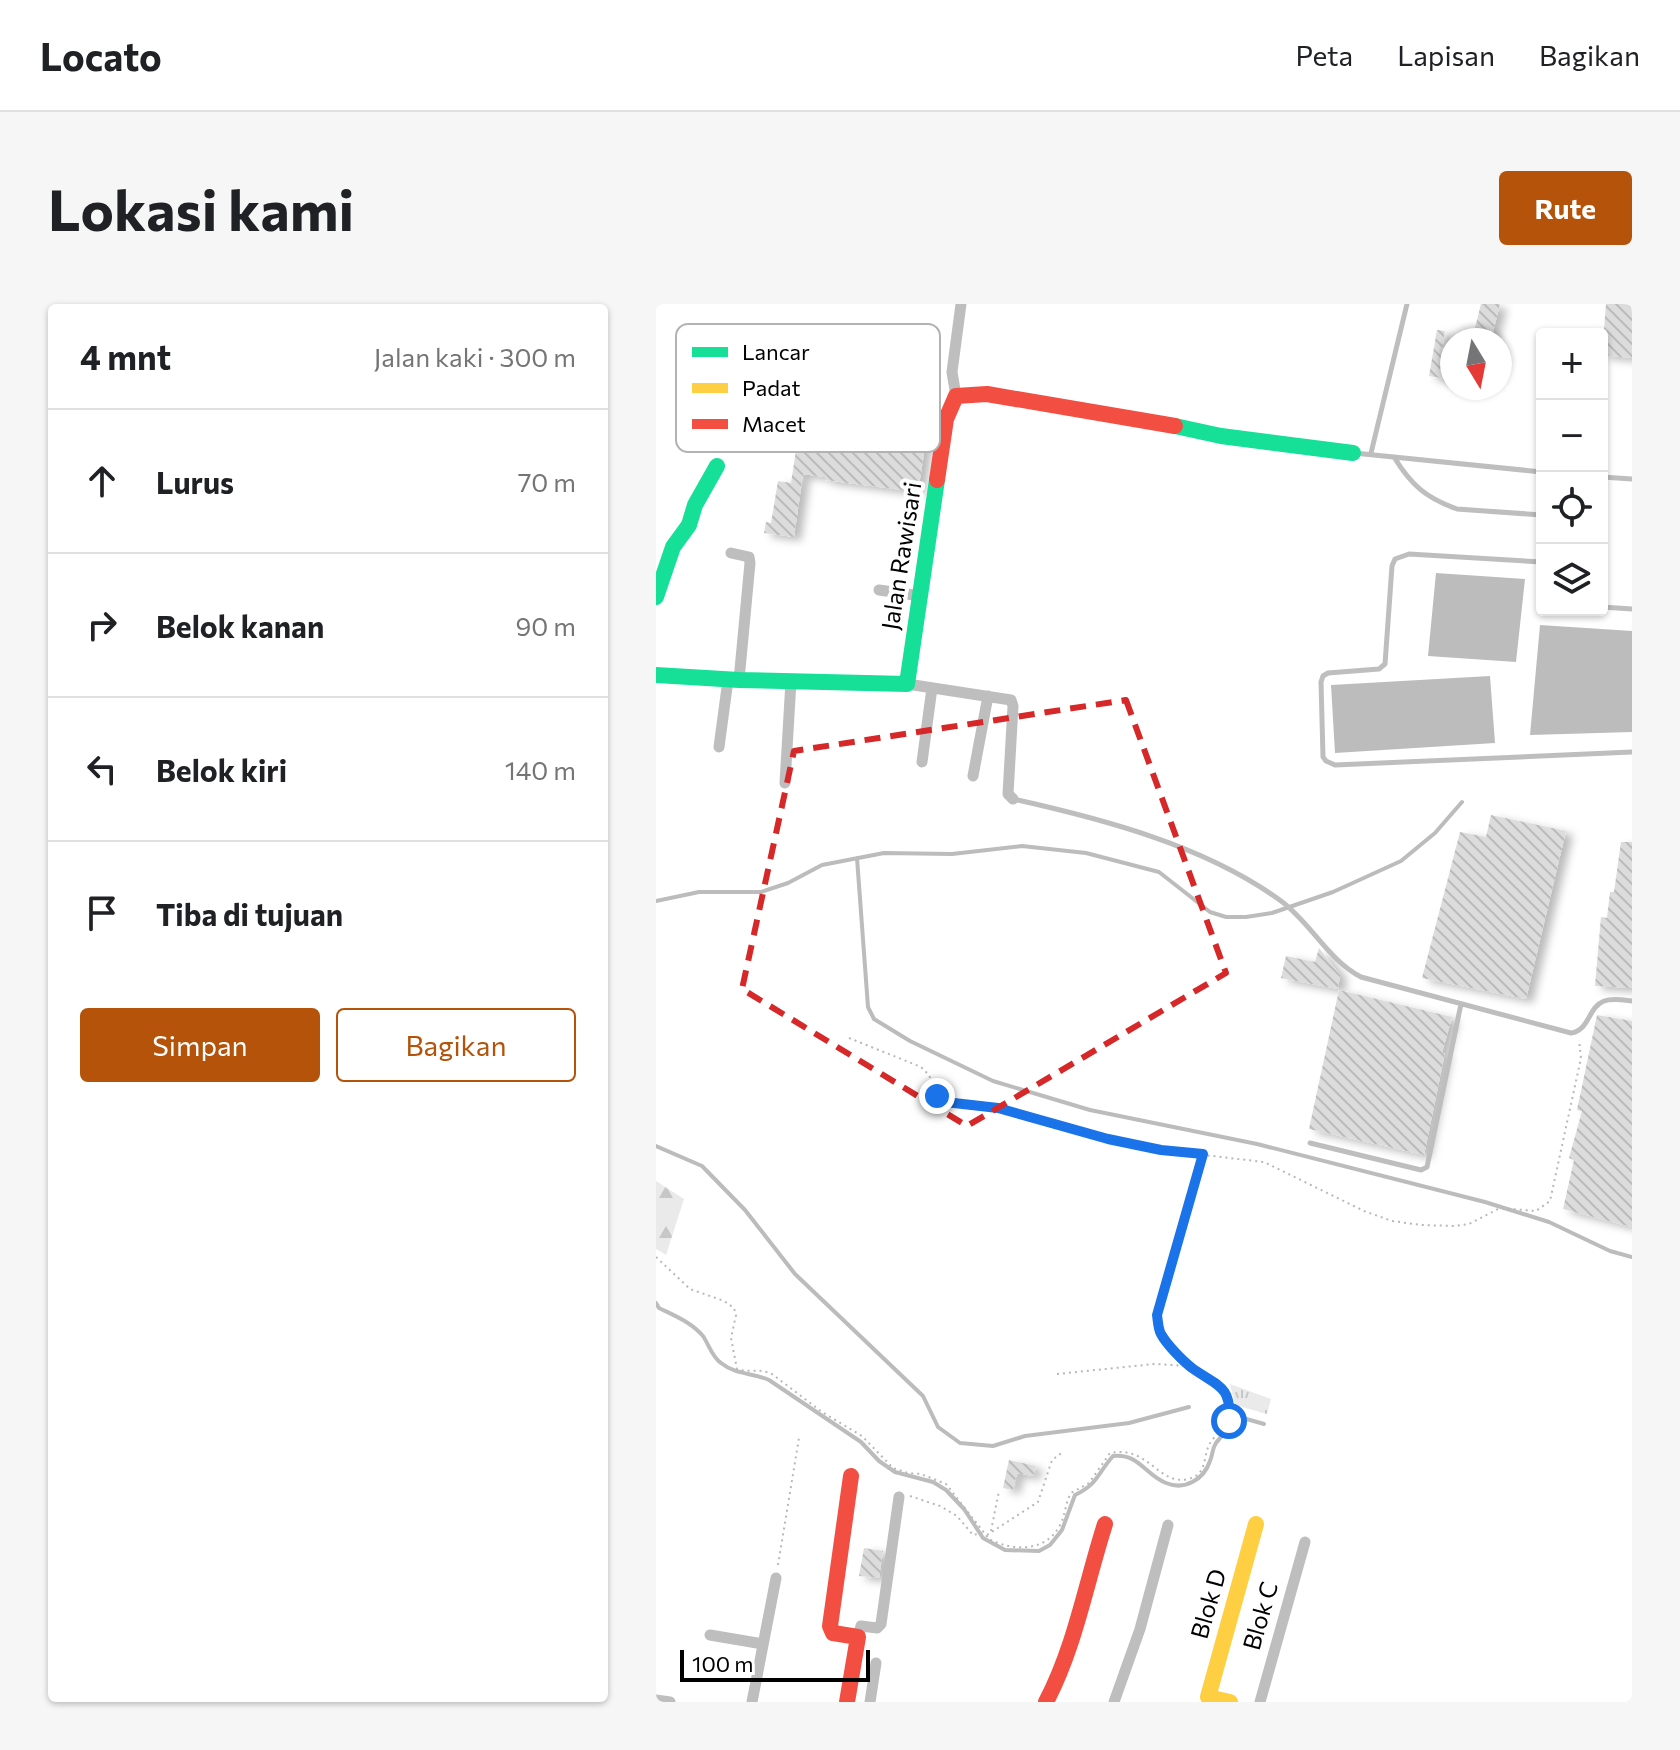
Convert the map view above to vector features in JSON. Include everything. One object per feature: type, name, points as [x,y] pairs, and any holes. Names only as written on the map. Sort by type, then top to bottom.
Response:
[{"type":"street","points":[[961,304],[952,372],[956,396],[987,394],[1150,420],[1221,436],[1353,453]]},
{"type":"street","name":"Jalan Rawisari","points":[[940,436],[942,419],[956,396]]},
{"type":"street","name":"Jalan Rawisari","points":[[907,684],[938,452]]},
{"type":"street","points":[[656,597],[673,547],[689,525],[695,505],[717,466]]},
{"type":"street","points":[[719,747],[734,680],[750,563],[749,557],[731,553]]},
{"type":"street","points":[[879,590],[921,596]]},
{"type":"street","points":[[656,675],[907,684],[1005,697],[1011,700],[1013,706],[1008,784],[1008,794],[1013,799]]},
{"type":"street","points":[[785,783],[791,681]]},
{"type":"street","points":[[922,762],[932,688]]},
{"type":"street","points":[[973,776],[988,696]]},
{"type":"street","points":[[851,1476],[830,1631],[858,1637]]},
{"type":"street","points":[[847,1702],[861,1626],[877,1628],[881,1624],[899,1497]]},
{"type":"street","points":[[1046,1702],[1063,1670],[1105,1524]]},
{"type":"street","name":"Blok D","points":[[1206,1699],[1256,1524]]},
{"type":"street","points":[[1114,1702],[1140,1629],[1168,1525]]},
{"type":"street","name":"Blok C","points":[[1260,1702],[1305,1542]]},
{"type":"street","points":[[752,1702],[776,1578]]},
{"type":"street","points":[[710,1635],[763,1644]]},
{"type":"street","points":[[870,1702],[876,1663]]},
{"type":"street","points":[[1206,1699],[1230,1702]]},
{"type":"street","points":[[656,1700],[670,1702]]},
{"type":"lane","points":[[1371,453],[1407,304]]},
{"type":"lane","points":[[1353,453],[1536,471]]},
{"type":"lane","points":[[1393,457],[1407,479],[1457,509],[1536,515]]},
{"type":"lane","points":[[1608,477],[1632,479]]},
{"type":"lane","points":[[1536,562],[1409,554],[1395,559],[1385,664],[1379,669],[1323,676],[1323,757],[1335,765],[1632,752]]},
{"type":"lane","points":[[1608,607],[1632,609]]},
{"type":"lane","points":[[1013,799],[1101,819],[1151,836],[1245,878],[1284,904],[1350,972],[1361,977],[1541,1027],[1578,1032],[1597,1005],[1608,1000],[1632,1001]]},
{"type":"lane","points":[[1310,1143],[1421,1170],[1427,1167],[1461,1004]]},
{"type":"path","points":[[849,1038],[921,1067],[929,1075],[937,1096],[945,1102],[998,1108],[1108,1139],[1161,1150],[1264,1162],[1364,1211],[1392,1221],[1455,1226],[1469,1224],[1500,1208],[1536,1211],[1550,1201],[1581,1058],[1578,1032]]},
{"type":"path","points":[[656,1257],[690,1289],[724,1301],[734,1308],[736,1315],[731,1338],[737,1369],[772,1374],[822,1412],[862,1436],[893,1468],[946,1484],[983,1534],[998,1544],[1013,1547],[1045,1543],[1061,1523],[1071,1493],[1089,1483],[1110,1453],[1128,1451],[1169,1477],[1189,1479],[1200,1473],[1208,1445],[1229,1421],[1227,1394],[1219,1384],[1190,1366],[1161,1335],[1157,1315],[1203,1154]]},
{"type":"path","points":[[1057,1374],[1154,1364],[1190,1366]]},
{"type":"path","points":[[776,1578],[799,1438]]},
{"type":"path","points":[[899,1497],[902,1494],[940,1506],[957,1516],[973,1535],[991,1532],[1038,1502],[1052,1460],[1063,1452]]},
{"type":"path","points":[[991,1532],[999,1491]]},
{"type":"highlighted area","points":[[1126,700],[1226,973],[967,1126],[742,989],[794,751]]},
{"type":"green space","points":[[656,1181],[684,1199],[666,1255],[656,1249]]},
{"type":"green space","points":[[1230,1384],[1271,1399],[1267,1414],[1235,1405]]},
{"type":"shaded area","points":[[1436,573],[1525,579],[1516,662],[1428,656]]},
{"type":"shaded area","points":[[1540,625],[1632,631],[1632,732],[1530,735]]},
{"type":"shaded area","points":[[1490,676],[1495,743],[1335,753],[1331,685]]},
{"type":"building","points":[[1481,304],[1500,304],[1494,328],[1475,328]]},
{"type":"building","points":[[1606,304],[1632,304],[1632,358],[1608,356],[1608,328],[1604,328]]},
{"type":"building","points":[[1437,330],[1440,330],[1440,378],[1429,376]]},
{"type":"building","points":[[796,452],[924,452],[918,492],[825,480],[825,477],[803,474],[794,537],[764,533],[766,522],[771,523],[778,481],[791,483]]},
{"type":"building","points":[[1491,815],[1566,831],[1526,999],[1422,978],[1460,832],[1486,837]]},
{"type":"building","points":[[1621,842],[1632,842],[1632,988],[1595,986],[1601,917],[1607,918],[1610,892],[1614,892]]},
{"type":"building","points":[[1319,948],[1340,975],[1338,989],[1281,978],[1286,956],[1315,962]]},
{"type":"building","points":[[1339,990],[1452,1017],[1442,1053],[1445,1053],[1424,1155],[1309,1129]]},
{"type":"building","points":[[1597,1015],[1632,1021],[1632,1227],[1563,1209],[1574,1160],[1569,1158],[1582,1111],[1577,1110]]},
{"type":"building","points":[[1009,1460],[1036,1466],[1033,1476],[1017,1473],[1013,1490],[1003,1488]]},
{"type":"building","points":[[864,1548],[883,1551],[879,1578],[859,1576]]},
{"type":"waterway","points":[[656,901],[699,892],[761,892],[788,883],[822,865],[884,853],[952,854],[1022,846],[1086,853],[1159,872],[1210,912],[1226,917],[1246,917],[1272,913],[1333,892],[1401,861],[1435,833],[1462,802]]},
{"type":"waterway","points":[[857,858],[868,1007],[874,1019],[910,1041],[993,1081],[1090,1110],[1257,1144],[1485,1202],[1549,1222],[1610,1251],[1632,1257]]},
{"type":"waterway","points":[[656,1146],[702,1166],[745,1210],[795,1274],[923,1396],[938,1427],[960,1443],[993,1446],[1025,1436],[1129,1423],[1189,1407]]},
{"type":"waterway","points":[[656,1303],[659,1308],[698,1331],[715,1358],[727,1367],[769,1380],[861,1442],[895,1472],[933,1482],[946,1490],[964,1509],[983,1538],[1005,1550],[1039,1551],[1050,1545],[1062,1530],[1075,1495],[1093,1482],[1113,1456],[1136,1461],[1166,1483],[1187,1484],[1203,1473],[1216,1443],[1235,1423],[1243,1418],[1264,1424]]},
{"type":"traffic: fast","points":[[1175,426],[1221,436],[1353,453]]},
{"type":"traffic: fast","points":[[656,597],[673,547],[689,525],[695,505],[717,466]]},
{"type":"traffic: fast","points":[[656,675],[907,684],[937,480]]},
{"type":"traffic: slow","points":[[1230,1702],[1208,1697],[1256,1524]]},
{"type":"traffic: jam","points":[[937,480],[946,419],[956,396],[987,394],[1175,426]]},
{"type":"traffic: jam","points":[[847,1702],[858,1637],[833,1633],[830,1626],[851,1476]]},
{"type":"traffic: jam","points":[[1046,1702],[1072,1637],[1105,1524]]},
{"type":"route","points":[[937,1096],[945,1102],[990,1106],[1108,1139],[1161,1150],[1203,1154],[1157,1315],[1161,1335],[1190,1366],[1219,1384],[1227,1394],[1229,1421]]}]
